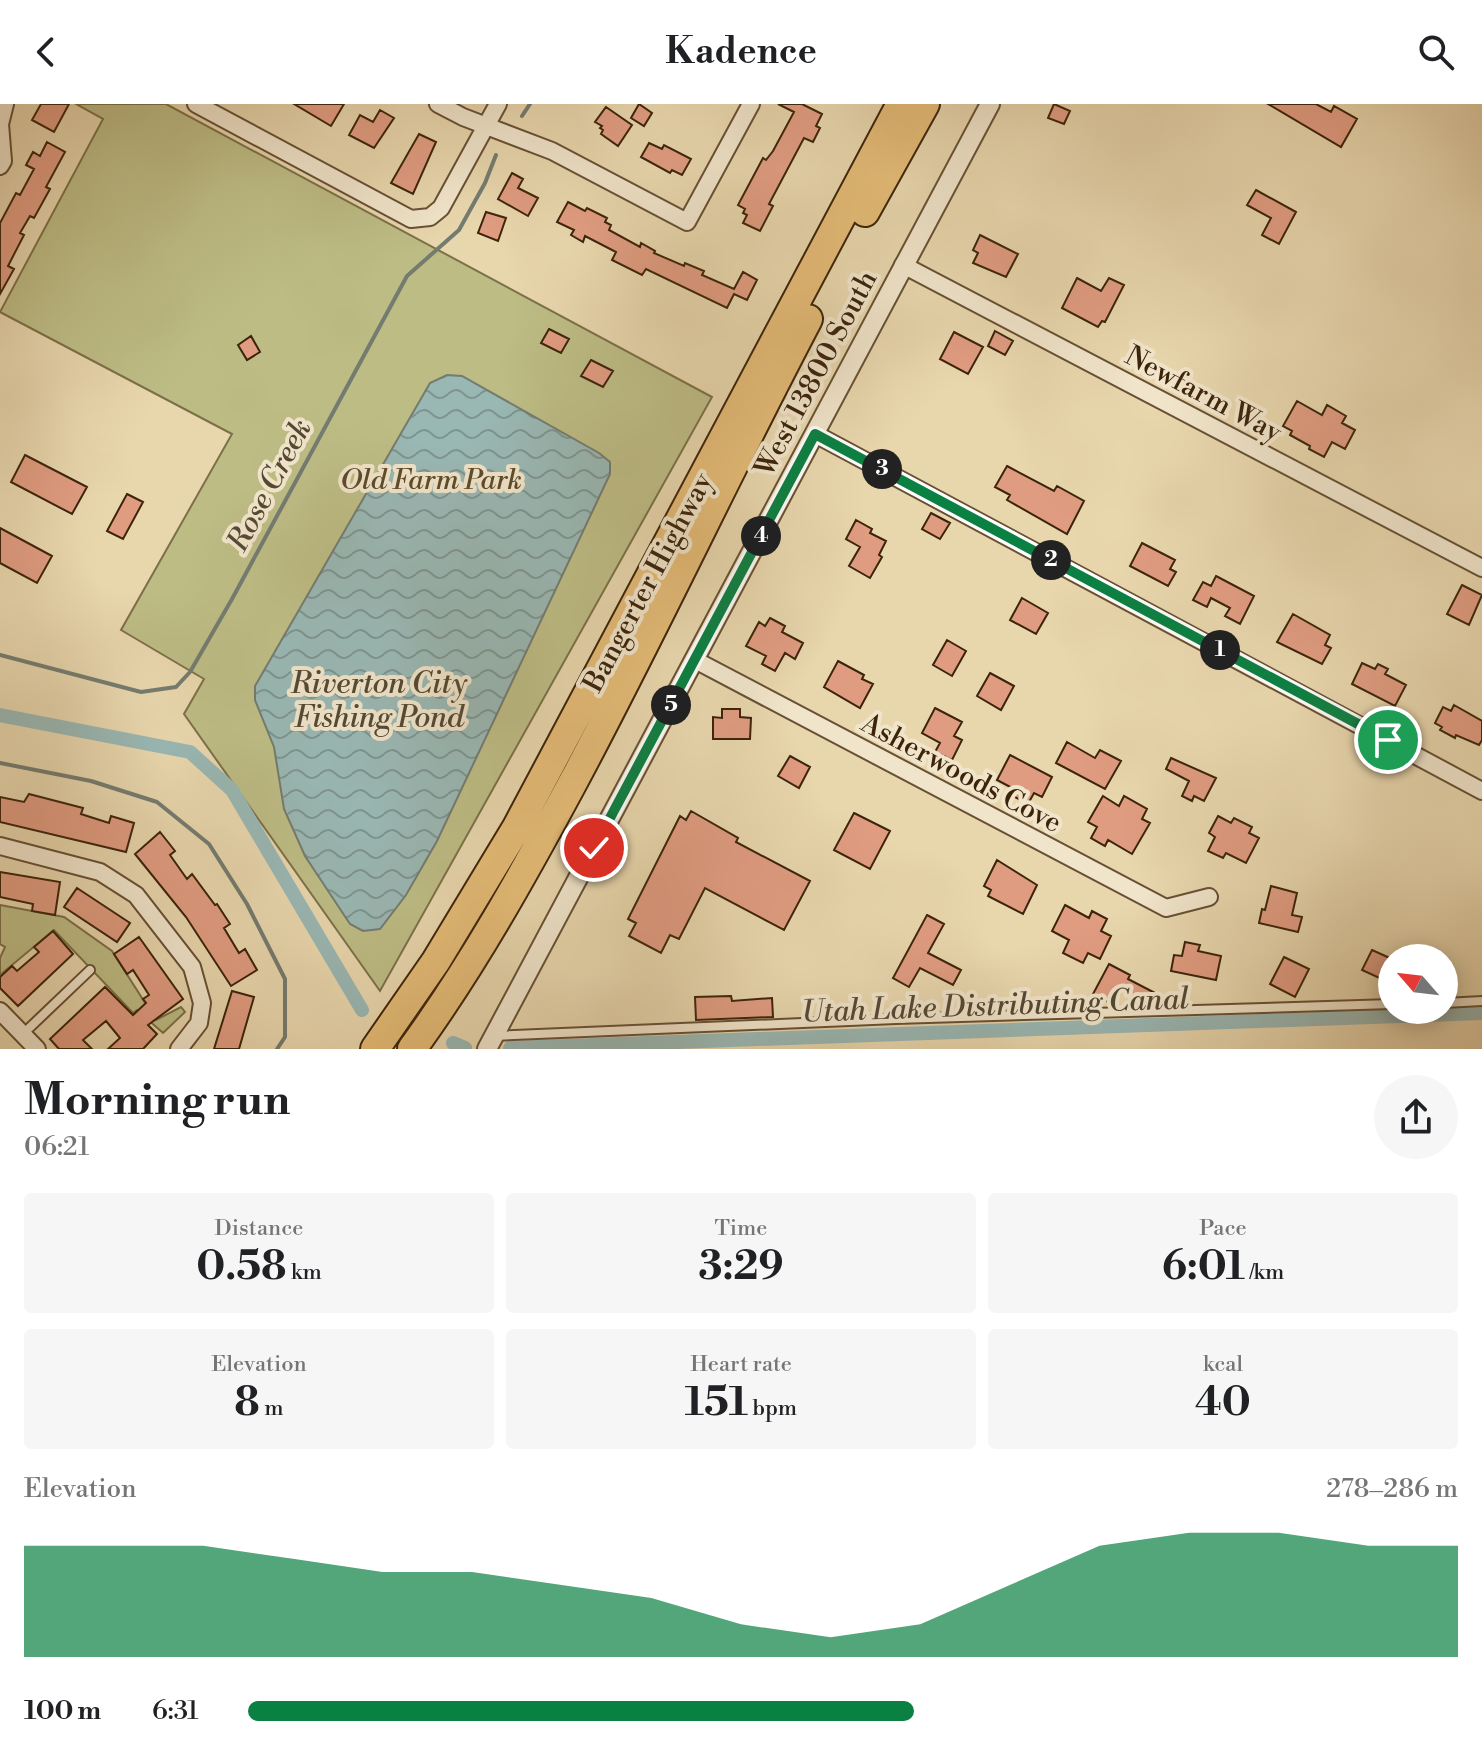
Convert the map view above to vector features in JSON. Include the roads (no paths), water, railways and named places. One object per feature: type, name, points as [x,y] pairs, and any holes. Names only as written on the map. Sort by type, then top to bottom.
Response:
[{"type":"highway","name":"Bangerter Highway","points":[[375,1049],[444,949],[517,827],[901,104]]},
{"type":"highway","name":"Bangerter Highway","points":[[412,1049],[476,954],[543,837],[627,680],[812,312],[925,104]]},
{"type":"street","points":[[0,166],[3,161],[0,124],[5,104]]},
{"type":"street","points":[[196,104],[411,219],[430,217],[441,208],[498,104]]},
{"type":"street","points":[[438,104],[552,151],[687,222],[751,104]]},
{"type":"street","name":"West 13800 South","points":[[490,1043],[990,104]]},
{"type":"street","name":"Newfarm Way","points":[[903,265],[1482,568]]},
{"type":"street","points":[[815,434],[1482,791]]},
{"type":"street","name":"Asherwoods Cove","points":[[695,660],[1166,908],[1209,897]]},
{"type":"street","points":[[0,846],[100,872],[136,895],[192,967],[202,1003],[199,1023],[179,1049]]},
{"type":"street","points":[[0,1011],[37,1049]]},
{"type":"lane","points":[[24,1033],[90,970]]},
{"type":"lane","points":[[1458,1002],[1482,1001]]},
{"type":"lane","points":[[490,1043],[896,1019],[1378,1004]]},
{"type":"water","name":"Riverton City Fishing Pond","points":[[447,375],[462,376],[599,453],[610,462],[610,474],[437,841],[406,895],[380,929],[363,931],[350,924],[305,856],[284,809],[274,747],[255,700],[255,686],[430,383]]},
{"type":"waterway","name":"Rose Creek","points":[[522,116],[530,104]]},
{"type":"waterway","name":"Rose Creek","points":[[0,655],[141,692],[176,687],[190,672],[232,599],[407,276],[459,230],[485,183],[496,155]]},
{"type":"waterway","name":"Utah Lake Distributing Canal","points":[[0,715],[190,752],[232,790],[362,1010]]},
{"type":"waterway","name":"Rose Creek","points":[[0,763],[91,781],[157,802],[209,844],[247,904],[285,979],[285,1037],[277,1049]]},
{"type":"waterway","name":"Utah Lake Distributing Canal","points":[[510,1048],[1482,1013]]},
{"type":"waterway","name":"Utah Lake Distributing Canal","points":[[453,1043],[465,1048]]},
{"type":"park label","name":"Old Farm Park","points":[[431,479]]}]
